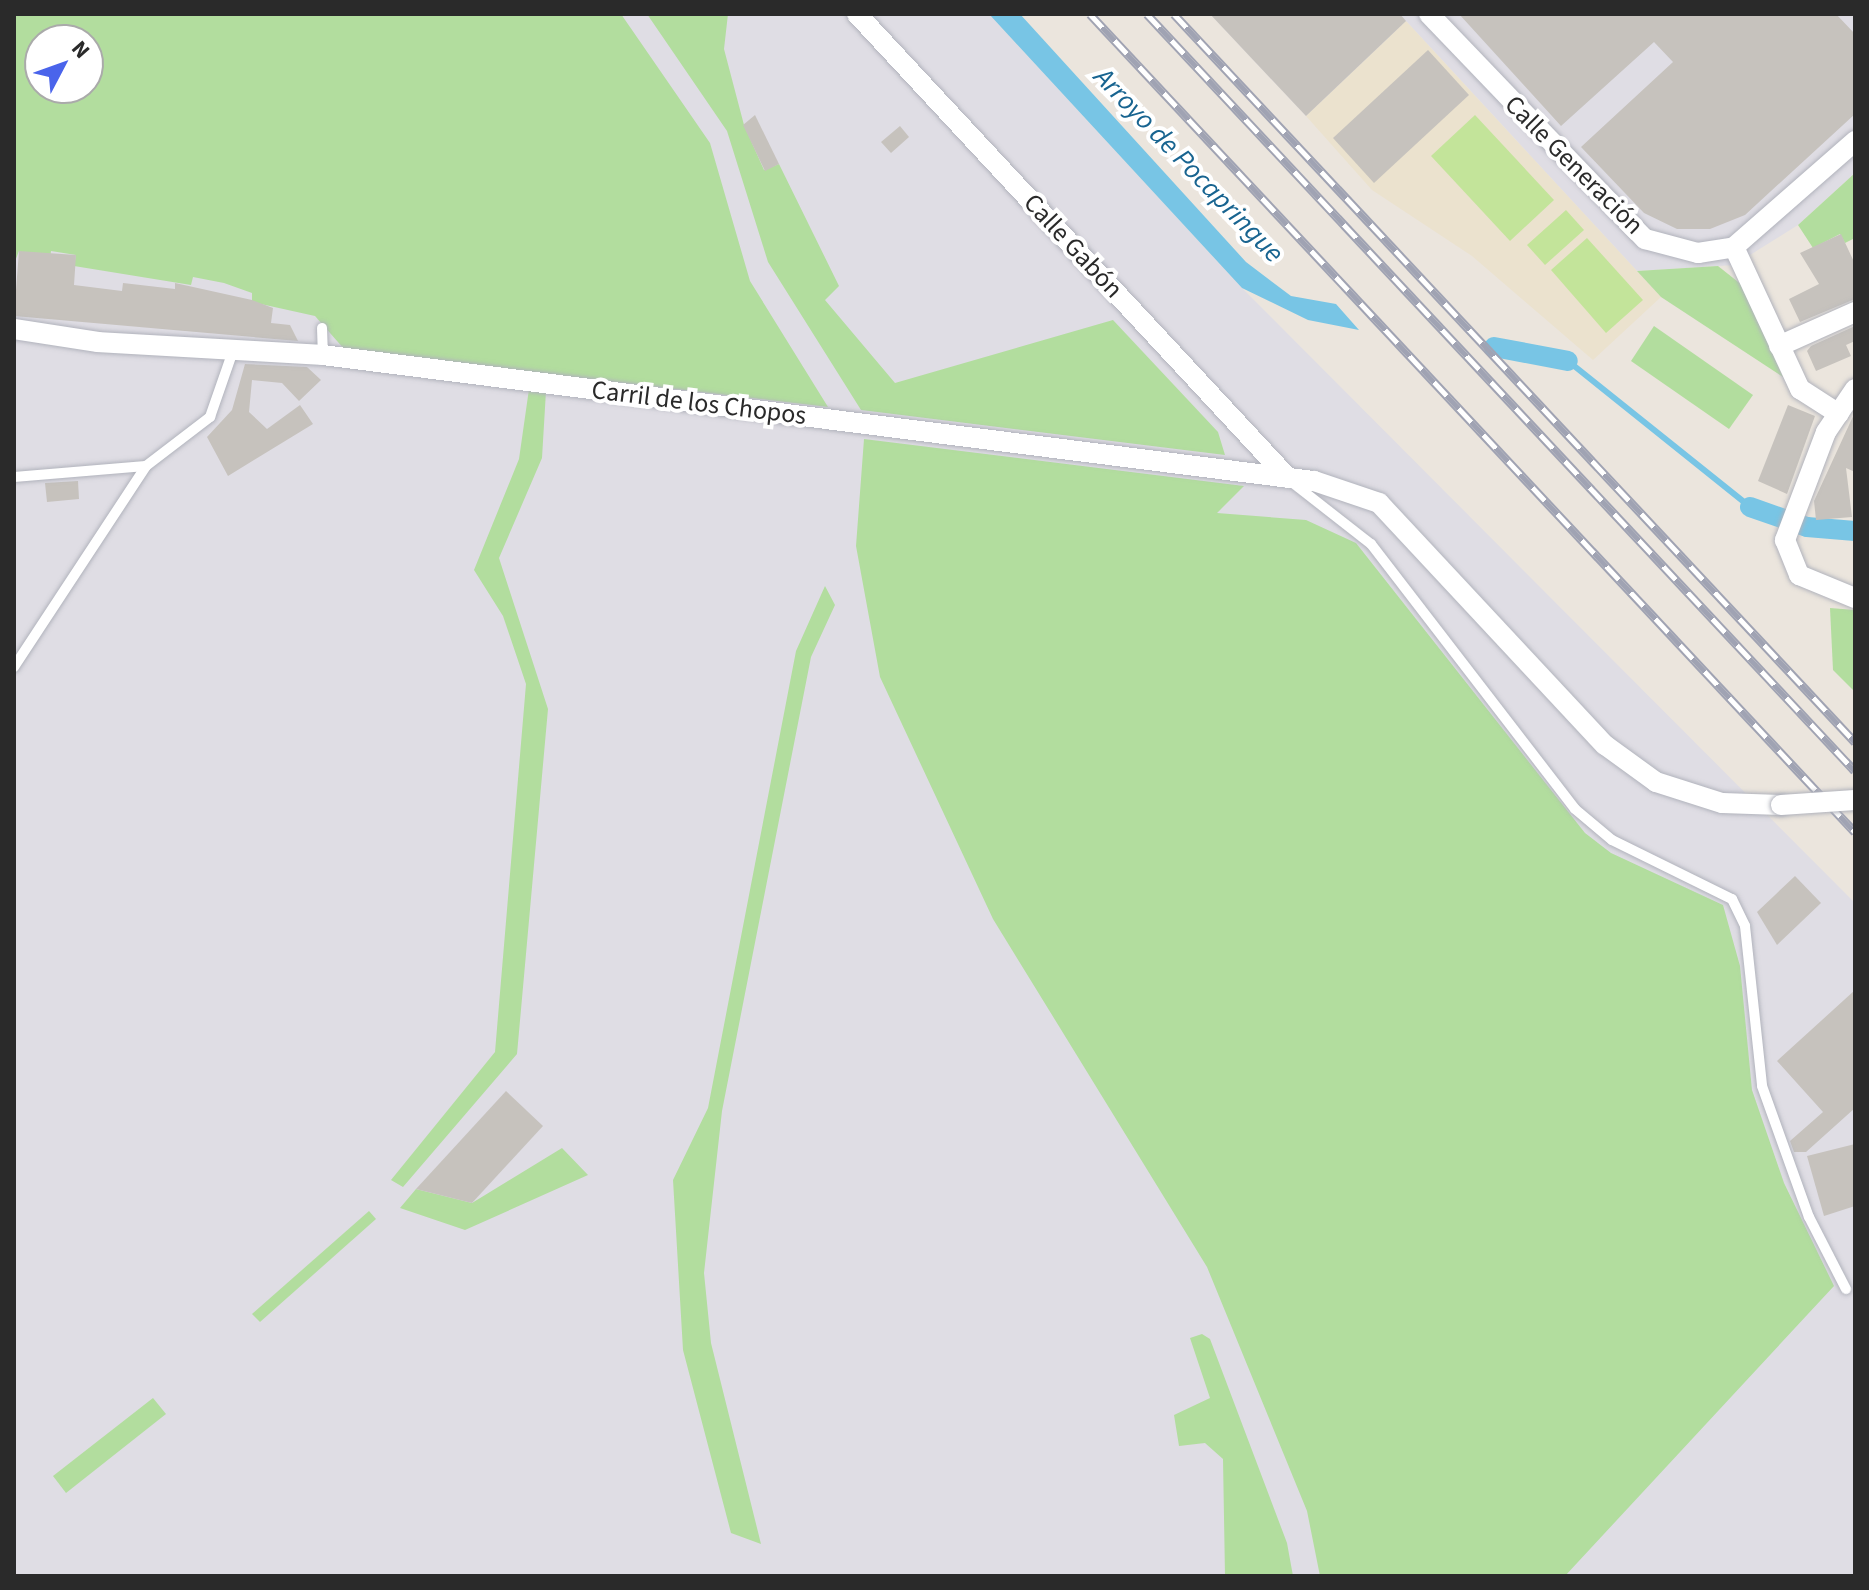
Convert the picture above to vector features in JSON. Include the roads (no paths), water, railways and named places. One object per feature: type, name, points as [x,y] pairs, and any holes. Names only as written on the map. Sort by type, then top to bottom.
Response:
[{"type":"street","name":"Calle Gabón","points":[[857,14],[1288,478]]},
{"type":"street","name":"Calle Generación","points":[[1429,14],[1645,239],[1698,253],[1734,247]]},
{"type":"street","points":[[1855,141],[1734,247],[1779,346],[1809,400],[1850,400],[1790,527],[1799,575],[1855,598]]},
{"type":"street","points":[[1779,346],[1855,312]]},
{"type":"street","name":"Carril de los Chopos","points":[[14,329],[233,351],[323,355],[1288,478],[1379,503],[1605,745],[1656,782],[1722,803],[1781,805],[1855,800]]},
{"type":"lane","points":[[322,328],[323,355]]},
{"type":"lane","points":[[14,667],[146,466],[210,417],[233,351]]},
{"type":"lane","points":[[14,477],[146,466]]},
{"type":"lane","points":[[1288,478],[1371,544],[1575,809],[1612,840],[1732,899],[1745,926],[1762,1086],[1809,1217],[1846,1289]]},
{"type":"water","points":[[989,14],[1020,14],[1246,262],[1291,296],[1336,304],[1359,330],[1308,320],[1242,288]]},
{"type":"waterway","name":"Arroyo de Pocapringue","points":[[1494,347],[1568,361]]},
{"type":"waterway","name":"Arroyo de Pocapringue","points":[[1568,361],[1750,507]]},
{"type":"waterway","name":"Arroyo de Pocapringue","points":[[1750,507],[1807,527],[1855,531]]},
{"type":"railway","points":[[1090,14],[1855,832]]},
{"type":"railway","points":[[1147,14],[1855,771]]},
{"type":"railway","points":[[1174,14],[1855,742]]}]
